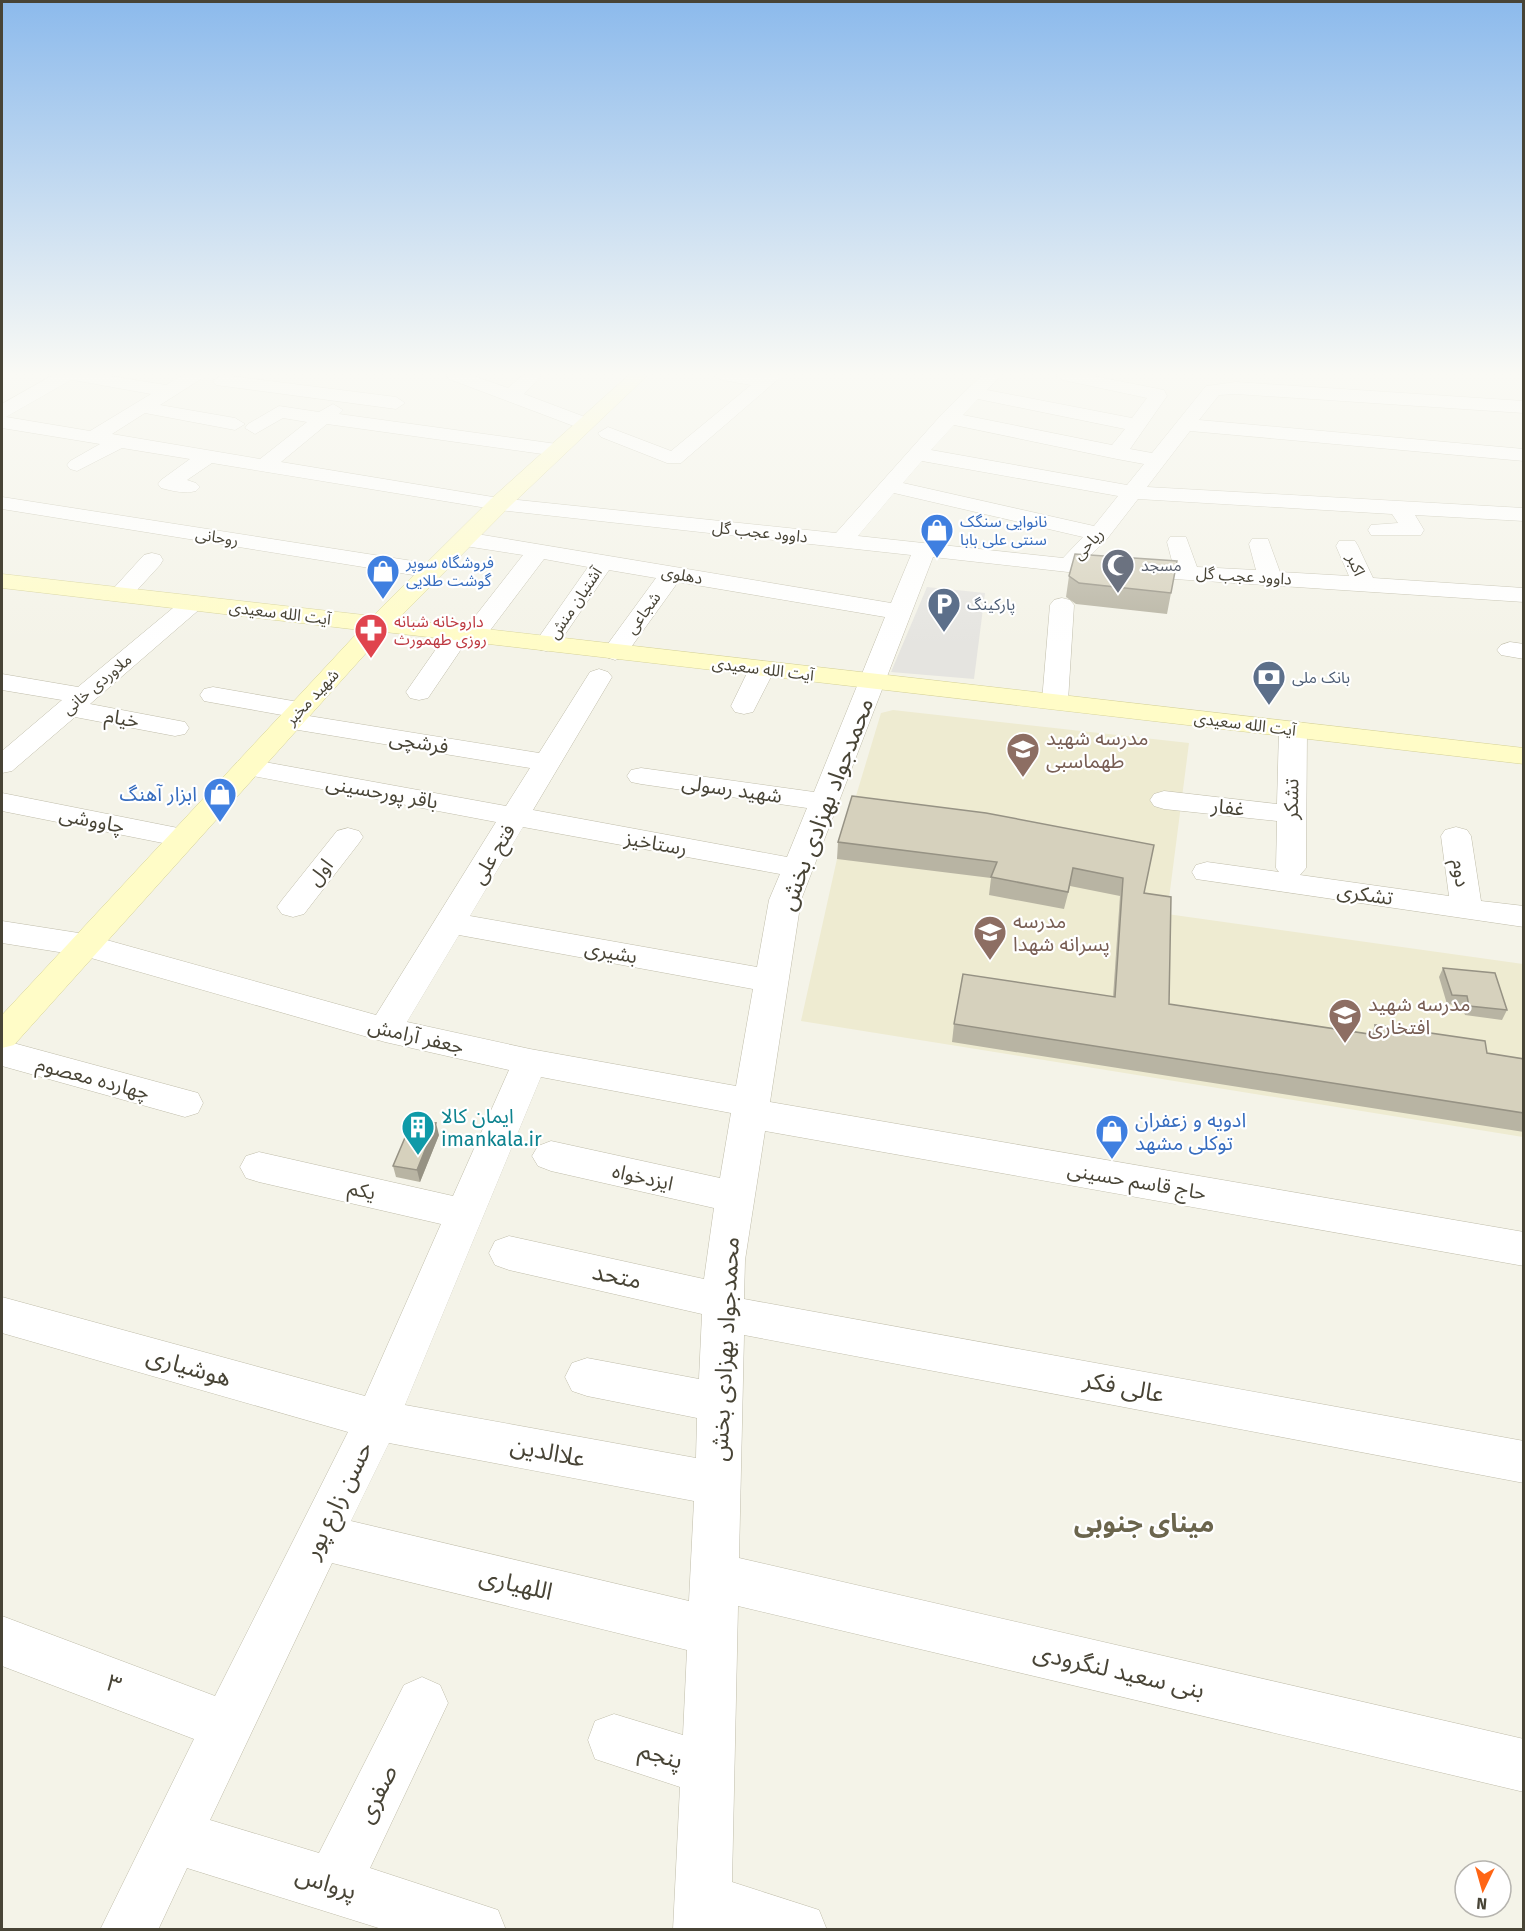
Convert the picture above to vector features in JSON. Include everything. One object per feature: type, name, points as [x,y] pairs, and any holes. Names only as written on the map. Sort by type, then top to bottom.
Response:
[{"type":"main road","name":"شهید مخبر","points":[[2,1036],[378,624],[541,465]]},
{"type":"main road","name":"آیت الله سعیدی","points":[[4,584],[193,603],[1524,756]]},
{"type":"street","points":[[189,487],[168,484],[195,465]]},
{"type":"street","name":"داوود عجب گل","points":[[266,465],[500,504],[1068,565],[1524,595]]},
{"type":"street","points":[[841,541],[907,465]]},
{"type":"street","points":[[980,465],[1131,492],[1294,501],[1359,499],[1406,501],[1522,514]]},
{"type":"street","name":"ریاحی","points":[[1068,565],[1099,534],[1151,465]]},
{"type":"street","points":[[1310,527],[1281,484],[1316,486]]},
{"type":"street","points":[[889,486],[1099,534]]},
{"type":"street","points":[[1508,490],[1522,514]]},
{"type":"street","points":[[1208,496],[1215,517]]},
{"type":"street","points":[[1379,530],[1413,530],[1406,501]]},
{"type":"street","name":"روحانی","points":[[2,503],[432,571]]},
{"type":"street","name":"دهلوی","points":[[465,539],[900,612]]},
{"type":"street","points":[[1178,542],[1187,573]]},
{"type":"street","points":[[1260,544],[1270,578]]},
{"type":"street","name":"اکبر","points":[[1347,546],[1364,584]]},
{"type":"street","name":"محمدجواد بهزادی بخش","points":[[702,1916],[719,1484],[725,1260],[785,900],[924,550]]},
{"type":"street","points":[[419,692],[538,551]]},
{"type":"street","points":[[1222,552],[1228,575]]},
{"type":"street","points":[[120,595],[152,560]]},
{"type":"street","name":"آشتیان منش","points":[[546,644],[603,562]]},
{"type":"street","name":"شجاعی","points":[[615,652],[672,573]]},
{"type":"street","name":"ملاوردی خانی","points":[[2,765],[193,603]]},
{"type":"street","points":[[1055,701],[1062,605]]},
{"type":"street","points":[[744,706],[762,669]]},
{"type":"street","name":"فتح علی","points":[[385,1030],[549,763],[599,676]]},
{"type":"street","name":"خیام","points":[[2,682],[175,728]]},
{"type":"street","name":"فرشچی","points":[[213,695],[295,715],[549,763]]},
{"type":"street","name":"تشکر","points":[[1291,868],[1293,729]]},
{"type":"street","name":"باقر پورحسینی","points":[[248,767],[515,817]]},
{"type":"street","name":"شهید رسولی","points":[[641,776],[824,802]]},
{"type":"street","name":"غفار","points":[[1164,800],[1291,814]]},
{"type":"street","name":"چاووشی","points":[[2,802],[183,838]]},
{"type":"street","name":"رستاخیز","points":[[515,817],[797,868]]},
{"type":"street","name":"دوم","points":[[1456,836],[1467,909]]},
{"type":"street","name":"اول","points":[[293,907],[348,837]]},
{"type":"street","name":"تشکری","points":[[1207,872],[1524,917]]},
{"type":"street","name":"بشیری","points":[[451,923],[771,981]]},
{"type":"street","name":"جعفر آرامش","points":[[2,932],[85,945],[385,1030],[751,1109]]},
{"type":"street","name":"چهارده معصوم","points":[[2,1053],[185,1103]]},
{"type":"street","name":"حسن زارع پور","points":[[128,1929],[377,1420],[530,1062]]},
{"type":"street","name":"حاج قاسم حسینی","points":[[751,1109],[1524,1249]]},
{"type":"street","name":"ایزدخواه","points":[[551,1156],[736,1197]]},
{"type":"street","name":"یکم","points":[[259,1167],[464,1214]]},
{"type":"street","name":"متحد","points":[[509,1253],[724,1307]]},
{"type":"street","name":"عالی فکر","points":[[724,1307],[1524,1462]]},
{"type":"street","name":"هوشیاری","points":[[2,1315],[377,1420]]},
{"type":"street","points":[[587,1377],[720,1403]]},
{"type":"street","name":"علاالدین","points":[[377,1420],[719,1484]]},
{"type":"street","name":"اللهیاری","points":[[320,1537],[713,1632]]},
{"type":"street","name":"بنی سعید لنگرودی","points":[[714,1576],[1524,1766]]},
{"type":"street","name":"۳","points":[[2,1641],[227,1726]]},
{"type":"street","name":"صفری","points":[[333,1885],[422,1703]]},
{"type":"street","name":"پنجم","points":[[614,1740],[708,1769]]},
{"type":"street","name":"پرواس","points":[[174,1836],[478,1929]]},
{"type":"street","points":[[702,1916],[799,1929]]},
{"type":"shaded area","name":"پارکینگ","points":[[927,587],[985,593],[974,679],[891,672]]},
{"type":"shaded area","points":[[893,710],[1189,743],[1167,914],[1523,964],[1523,1137],[801,1021],[837,859],[881,713]]},
{"type":"building","points":[[1075,554],[1177,561],[1171,593],[1079,583],[1069,576]]},
{"type":"building","points":[[852,796],[986,813],[1154,845],[1144,893],[1171,897],[1169,1004],[1376,1035],[1375,1025],[1485,1041],[1487,1053],[1524,1059],[1524,1113],[954,1024],[963,974],[1115,997],[1123,878],[1073,868],[1068,892],[991,877],[997,862],[838,842]]},
{"type":"building","points":[[1443,968],[1495,973],[1507,1010],[1469,1006],[1467,996],[1452,995]]},
{"type":"building","points":[[412,1121],[436,1123],[417,1170],[393,1166]]},
{"type":"place","name":"نانوایی سنگک سنتی علی بابا","points":[[937,559]]},
{"type":"place","name":"مسجد","points":[[1118,594]]},
{"type":"place","name":"فروشگاه سوپر گوشت طلایی","points":[[383,600]]},
{"type":"place","name":"پارکینگ","points":[[944,633]]},
{"type":"place","name":"داروخانه شبانه روزی طهمورث","points":[[371,659]]},
{"type":"place","name":"بانک ملی","points":[[1269,706]]},
{"type":"place","name":"مدرسه شهید طهماسبی","points":[[1023,778]]},
{"type":"place","name":"ابزار آهنگ","points":[[220,823]]},
{"type":"place","name":"مدرسه پسرانه شهدا","points":[[990,961]]},
{"type":"place","name":"مدرسه شهید افتخاری","points":[[1345,1044]]},
{"type":"place","name":"ایمان کالا imankala.ir","points":[[418,1156]]},
{"type":"place","name":"ادویه و زعفران توکلی مشهد","points":[[1112,1160]]},
{"type":"district","name":"مینای جنوبی","points":[[1144,1523]]}]
